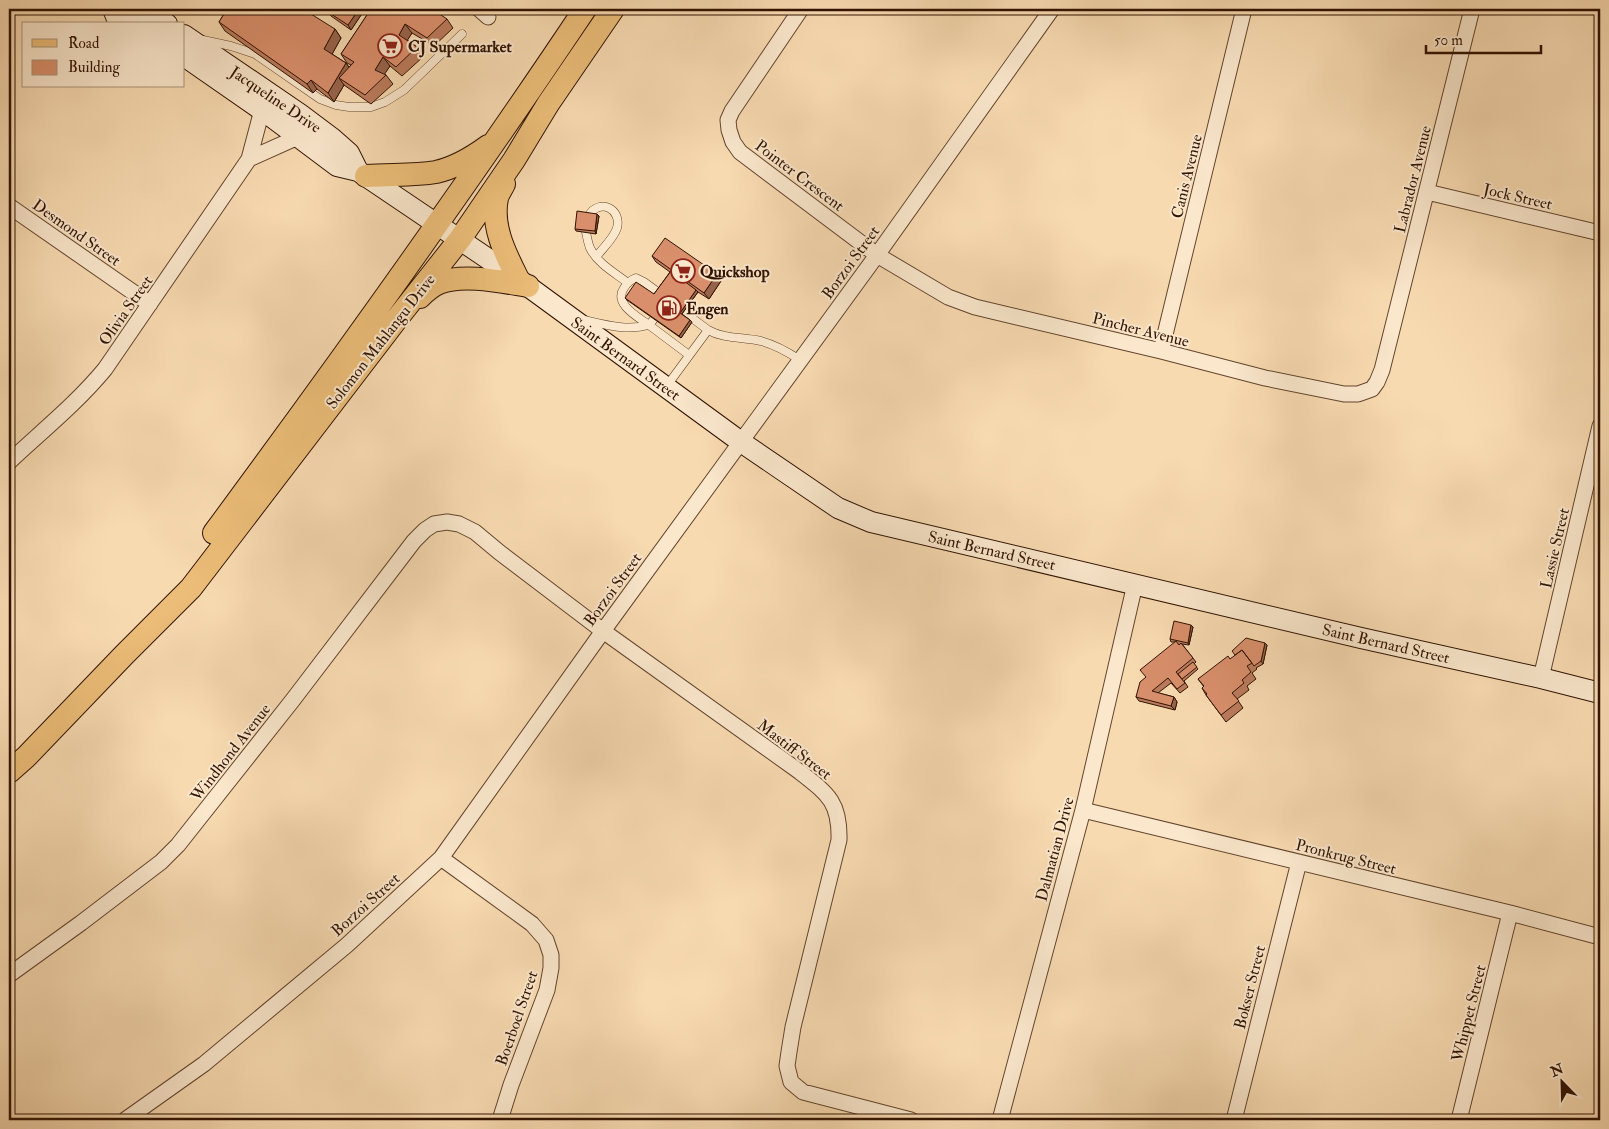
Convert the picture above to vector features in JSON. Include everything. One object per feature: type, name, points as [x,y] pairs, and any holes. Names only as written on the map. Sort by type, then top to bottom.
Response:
[{"type":"main road","name":"Solomon Mahlangu Drive","points":[[124,655],[321,388],[497,140],[585,9]]},
{"type":"main road","name":"Solomon Mahlangu Drive","points":[[9,772],[26,757],[191,588],[460,239],[514,160],[548,104],[613,9]]},
{"type":"main road","points":[[362,173],[417,174],[439,171],[472,157],[497,140]]},
{"type":"main road","points":[[514,160],[497,199],[497,230],[505,253],[523,283]]},
{"type":"main road","points":[[396,320],[423,294],[438,283],[469,278],[523,283]]},
{"type":"street","points":[[113,9],[117,19],[122,22]]},
{"type":"street","name":"Pointer Crescent","points":[[802,9],[736,102],[728,120],[729,130],[733,142],[740,152],[878,255]]},
{"type":"street","name":"Borzoi Street","points":[[125,1120],[212,1058],[347,945],[441,858],[603,631],[878,255],[1052,9]]},
{"type":"street","name":"Canis Avenue","points":[[1161,351],[1244,9]]},
{"type":"street","name":"Labrador Avenue","points":[[1386,357],[1472,9]]},
{"type":"street","points":[[140,18],[158,22]]},
{"type":"street","name":"Jacqueline Drive","points":[[185,36],[332,138],[349,153],[362,173]]},
{"type":"street","name":"Jacqueline Drive","points":[[185,57],[338,166],[362,173],[460,239]]},
{"type":"street","name":"Olivia Street","points":[[9,462],[86,392],[106,368],[249,159],[262,110]]},
{"type":"street","points":[[249,159],[298,137]]},
{"type":"street","name":"Jock Street","points":[[1427,192],[1600,233]]},
{"type":"street","name":"Desmond Street","points":[[9,206],[150,304]]},
{"type":"street","name":"Saint Bernard Street","points":[[460,239],[740,442],[838,508],[871,522],[1600,693]]},
{"type":"street","name":"Pincher Avenue","points":[[878,255],[948,297],[975,307],[1265,378],[1344,394],[1358,394],[1372,389],[1377,382],[1386,357]]},
{"type":"street","name":"Lassie Street","points":[[1542,678],[1596,458],[1600,426]]},
{"type":"street","name":"Mastiff Street","points":[[447,522],[458,524],[475,532],[603,631],[800,772],[821,788],[828,797],[837,812],[840,824],[839,840],[793,1027],[787,1066],[792,1082],[803,1092],[910,1120]]},
{"type":"street","name":"Windhond Avenue","points":[[9,975],[146,873],[178,845],[292,701],[414,541],[434,524],[447,522]]},
{"type":"street","name":"Dalmatian Drive","points":[[1000,1120],[1083,810],[1135,584]]},
{"type":"street","name":"Pronkrug Street","points":[[1083,810],[1510,913],[1600,937]]},
{"type":"street","name":"Boerboel Street","points":[[441,858],[532,924],[546,940],[551,955],[547,990],[511,1085],[500,1120]]},
{"type":"street","name":"Bokser Street","points":[[1234,1120],[1299,862]]},
{"type":"street","name":"Whippet Street","points":[[1459,1120],[1510,913]]},
{"type":"lane","points":[[185,35],[231,46],[255,54],[320,99],[336,105],[371,107],[386,102],[404,90],[462,34]]},
{"type":"lane","points":[[588,215],[596,207],[602,206],[610,208],[616,216],[616,230],[596,257]]},
{"type":"lane","points":[[586,232],[590,247],[596,257],[628,283]]},
{"type":"lane","points":[[659,293],[639,279],[632,278],[620,296],[629,310],[651,322],[688,355]]},
{"type":"lane","points":[[684,312],[708,330],[721,336],[762,341],[782,348],[800,360]]},
{"type":"lane","points":[[570,317],[620,328],[633,328],[651,322]]},
{"type":"lane","points":[[666,387],[708,330]]},
{"type":"building","points":[[227,9],[270,9],[272,11],[274,9],[303,9],[335,29],[324,49],[346,63],[328,93],[311,80],[307,84],[219,22]]},
{"type":"building","points":[[330,9],[359,9],[348,25],[328,12]]},
{"type":"building","points":[[371,9],[432,9],[447,19],[427,38],[405,24],[399,35],[417,47],[396,67],[383,57],[375,70],[386,75],[365,95],[339,78],[354,62],[341,54]]},
{"type":"building","points":[[577,211],[597,214],[595,231],[575,229]]},
{"type":"building","points":[[665,238],[717,274],[704,293],[652,256]]},
{"type":"building","points":[[671,271],[696,290],[680,313],[690,320],[679,336],[625,298],[636,282],[654,294]]},
{"type":"building","points":[[1174,621],[1191,625],[1188,643],[1170,639]]},
{"type":"building","points":[[1246,638],[1265,643],[1261,661],[1254,666],[1242,650],[1235,655],[1232,651]]},
{"type":"building","points":[[1176,641],[1179,645],[1181,643],[1193,658],[1176,672],[1185,683],[1177,689],[1168,678],[1152,691],[1174,697],[1171,706],[1136,697],[1140,682],[1146,677],[1140,670]]},
{"type":"building","points":[[1242,650],[1252,663],[1247,666],[1251,672],[1242,680],[1244,683],[1232,693],[1239,701],[1221,715],[1206,695],[1202,688],[1204,686],[1198,679],[1228,656],[1230,659]]},
{"type":"building","points":[[1193,662],[1197,667],[1182,679],[1178,674]]},
{"type":"place","name":"CJ Supermarket","points":[[390,46]]},
{"type":"place","name":"Quickshop","points":[[683,271]]},
{"type":"place","name":"Engen","points":[[669,308]]}]
